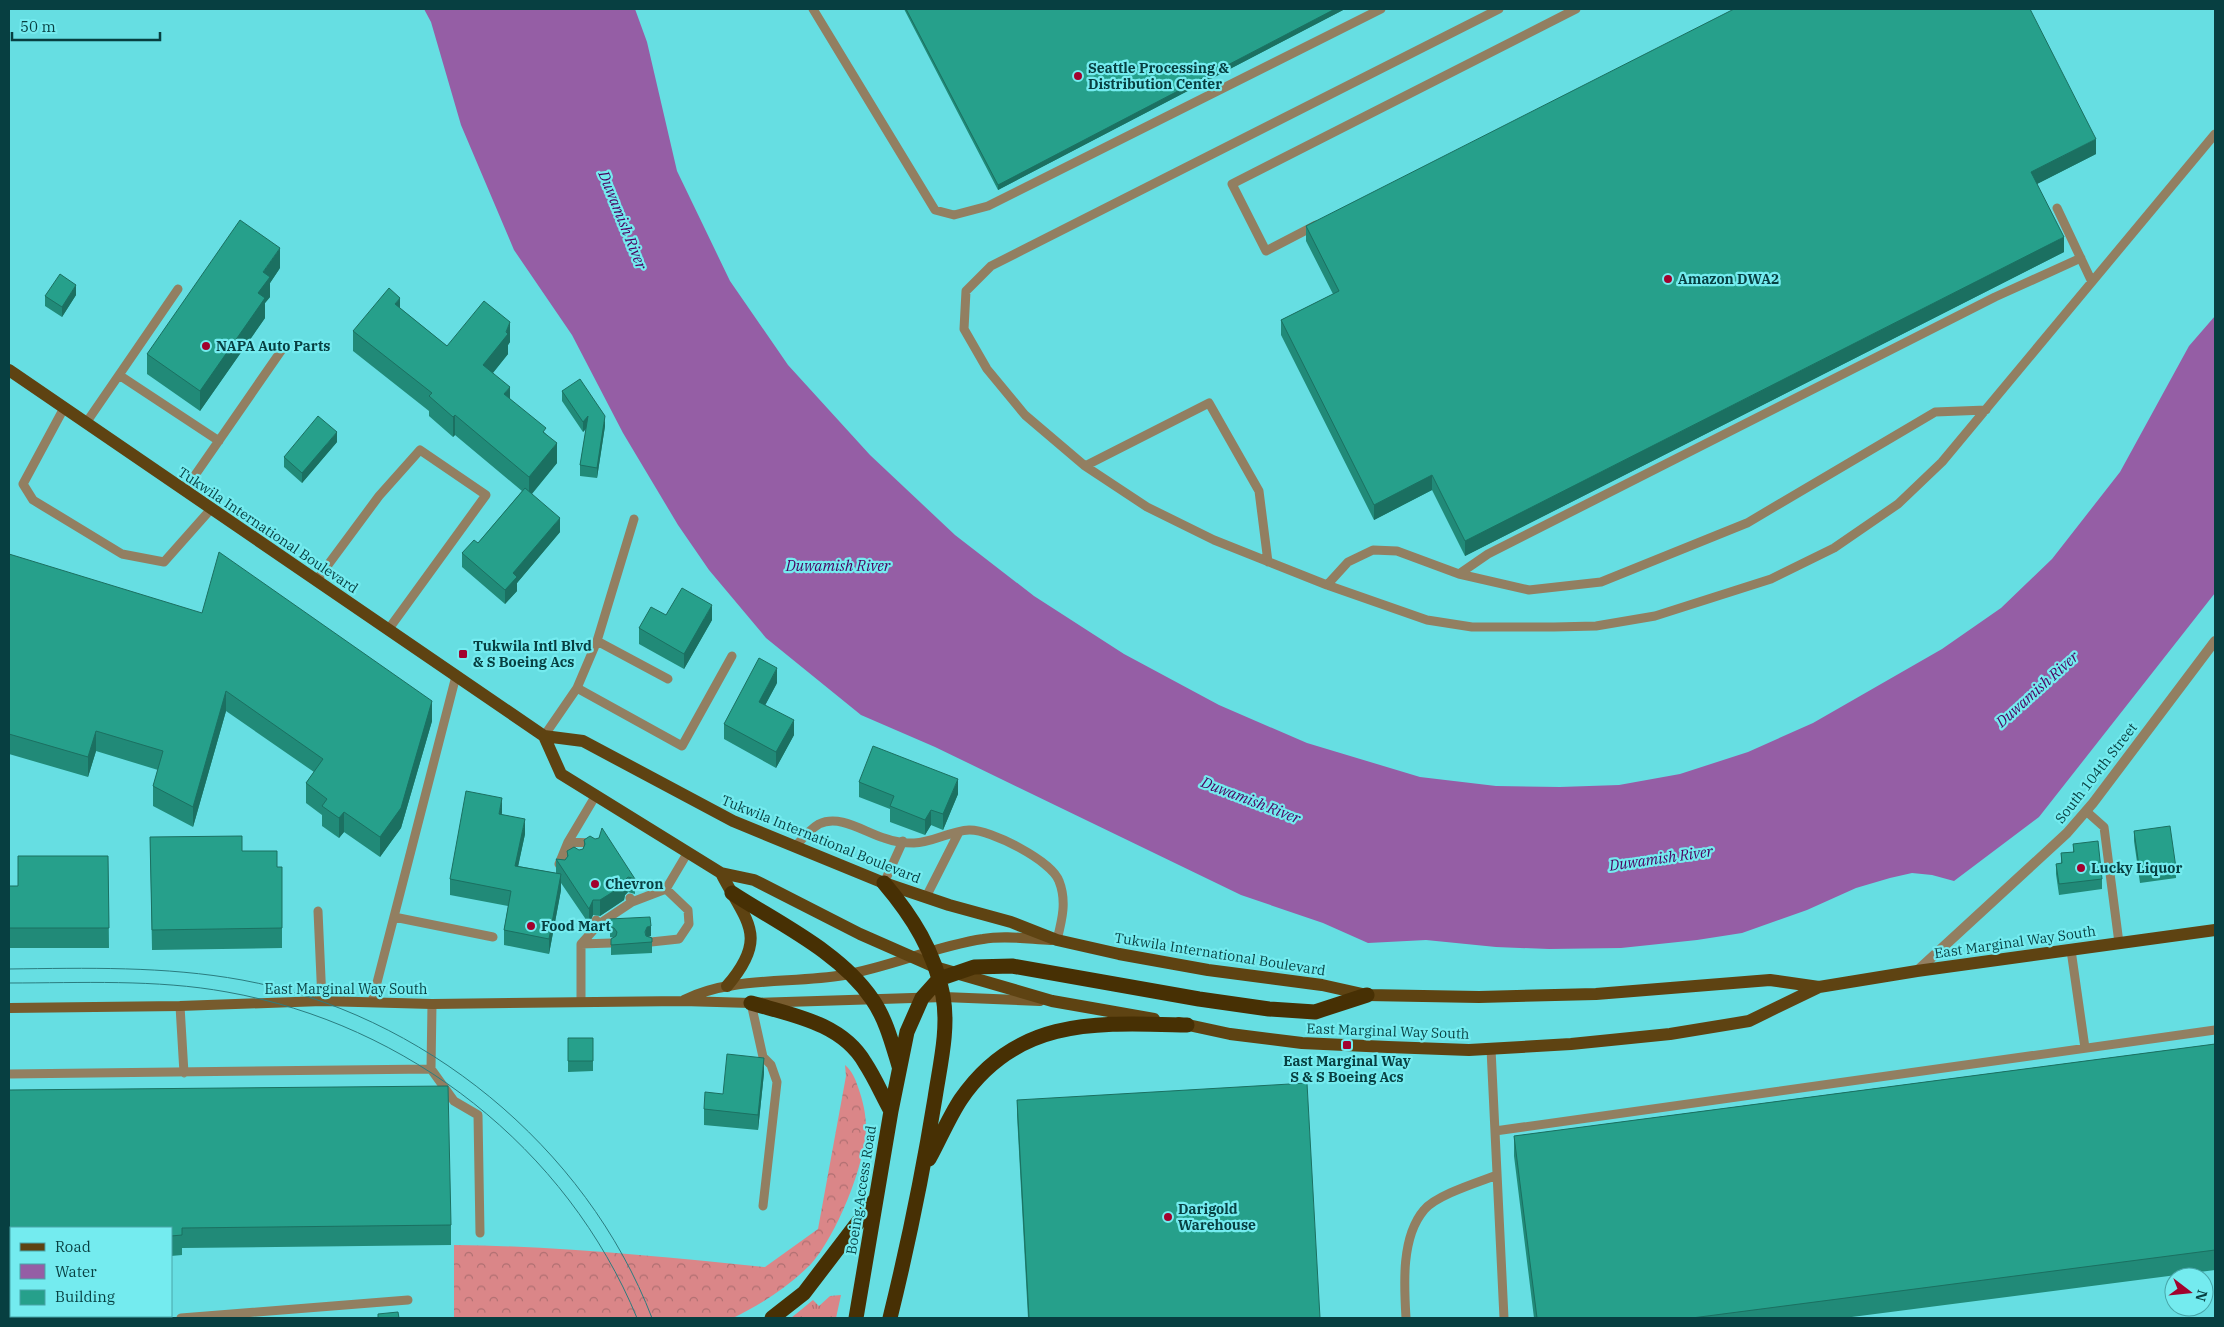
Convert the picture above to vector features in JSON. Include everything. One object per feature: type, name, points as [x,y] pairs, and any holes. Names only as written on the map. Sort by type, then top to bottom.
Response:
[{"type":"highway","points":[[884,883],[919,929],[930,951],[944,997],[944,1041],[923,1171],[890,1318]]},
{"type":"highway","points":[[732,893],[831,956],[852,974],[872,999],[889,1032],[899,1068]]},
{"type":"highway","points":[[937,973],[998,965],[1022,967],[1199,999],[1270,1009],[1315,1012],[1367,995]]},
{"type":"highway","name":"Boeing Access Road","points":[[856,1318],[890,1111],[907,1032],[922,998],[937,973]]},
{"type":"highway","points":[[751,1003],[818,1023],[846,1040],[865,1062],[890,1111]]},
{"type":"highway","points":[[923,1171],[961,1099],[980,1076],[1018,1046],[1061,1029],[1102,1023],[1187,1025]]},
{"type":"highway","points":[[772,1318],[804,1294],[877,1197]]},
{"type":"main road","name":"Tukwila International Boulevard","points":[[9,370],[544,736],[583,741],[733,821],[884,883],[926,898],[1011,922],[1057,940],[1208,970],[1322,985],[1367,995]]},
{"type":"main road","points":[[544,736],[561,774],[721,873],[754,880],[909,957],[937,973]]},
{"type":"main road","points":[[721,873],[749,922],[752,941],[744,964],[726,986]]},
{"type":"main road","name":"East Marginal Way South","points":[[955,972],[1052,1002],[1230,1034],[1302,1043],[1491,1049],[1644,1037],[1749,1021],[1819,987],[1917,971],[2215,930]]},
{"type":"main road","name":"East Marginal Way South","points":[[1367,995],[1596,994],[1770,980],[1819,987]]},
{"type":"street","name":"South 104th Street","points":[[1917,971],[2067,833],[2086,811],[2215,641]]},
{"type":"street","points":[[683,1001],[702,991],[726,986],[816,979],[852,974],[930,951],[986,938],[1057,940]]},
{"type":"street","name":"East Marginal Way South","points":[[9,1008],[180,1006],[322,1001],[432,1004],[683,1001],[751,1003],[944,997],[1052,1002]]},
{"type":"lane","points":[[813,9],[935,210],[954,215],[988,206],[1381,9]]},
{"type":"lane","points":[[1499,9],[991,266],[966,291],[964,329],[987,369],[1025,415],[1085,466],[1148,507],[1214,540],[1327,585],[1427,620],[1472,627],[1596,626],[1654,616],[1771,579],[1834,548],[1898,504],[1942,462],[2215,134]]},
{"type":"lane","points":[[1327,220],[1266,251],[1232,184],[1576,9]]},
{"type":"lane","points":[[2057,208],[2092,282]]},
{"type":"lane","points":[[1459,574],[1488,554],[1987,302],[2081,258]]},
{"type":"lane","points":[[86,423],[178,289]]},
{"type":"lane","points":[[184,491],[281,351]]},
{"type":"lane","points":[[119,375],[219,440]]},
{"type":"lane","points":[[1085,466],[1209,403],[1259,491],[1268,562]]},
{"type":"lane","points":[[64,408],[23,484],[33,500],[122,554],[164,562],[211,509]]},
{"type":"lane","points":[[1327,585],[1348,562],[1373,550],[1397,551],[1459,574],[1528,590],[1601,582],[1747,523],[1935,412],[1986,410]]},
{"type":"lane","points":[[316,581],[378,496],[420,450],[486,495],[388,630]]},
{"type":"lane","points":[[544,736],[577,688],[598,641],[634,518]]},
{"type":"lane","points":[[598,641],[668,679]]},
{"type":"lane","points":[[577,688],[682,746],[732,656]]},
{"type":"lane","points":[[372,1002],[456,676]]},
{"type":"lane","points":[[562,870],[559,864],[568,842],[596,795]]},
{"type":"lane","points":[[2086,811],[2104,828],[2119,943]]},
{"type":"lane","points":[[794,847],[818,825],[828,821],[839,821],[886,839],[914,843],[970,830],[999,838],[1047,866],[1059,879],[1064,903],[1063,918],[1057,940]]},
{"type":"lane","points":[[926,898],[959,832]]},
{"type":"lane","points":[[884,883],[903,841]]},
{"type":"lane","points":[[568,842],[592,843],[595,848]]},
{"type":"lane","points":[[568,842],[579,859]]},
{"type":"lane","points":[[581,1002],[581,944],[597,922],[631,900],[666,889],[688,852]]},
{"type":"lane","points":[[651,942],[678,939],[689,924],[688,910],[666,889]]},
{"type":"lane","points":[[318,911],[322,1001]]},
{"type":"lane","points":[[394,917],[493,936]]},
{"type":"lane","points":[[581,944],[611,943]]},
{"type":"lane","points":[[2071,950],[2085,1048]]},
{"type":"lane","points":[[751,1003],[763,1057],[771,1065],[777,1082],[763,1206]]},
{"type":"lane","points":[[432,1004],[430,1069],[454,1100],[478,1115],[480,1233]]},
{"type":"lane","points":[[180,1006],[184,1072]]},
{"type":"lane","points":[[1495,1131],[2215,1030]]},
{"type":"lane","points":[[1491,1049],[1504,1318]]},
{"type":"lane","points":[[9,1074],[430,1069]]},
{"type":"lane","points":[[1406,1318],[1403,1275],[1412,1230],[1424,1209],[1444,1197],[1497,1175]]},
{"type":"lane","points":[[181,1318],[408,1300]]},
{"type":"green space","points":[[845,1065],[856,1081],[863,1102],[866,1128],[855,1180],[839,1219],[811,1264],[784,1288],[764,1301],[733,1318],[454,1318],[454,1245],[571,1250],[765,1267],[818,1229],[846,1076]]},
{"type":"green space","points":[[841,1295],[836,1318],[791,1318],[813,1300],[819,1306],[830,1296]]},
{"type":"water","name":"Duwamish River","points":[[424,9],[635,9],[647,42],[677,171],[730,281],[788,365],[870,455],[955,535],[1034,596],[1124,654],[1219,705],[1307,743],[1420,777],[1496,786],[1560,787],[1619,785],[1680,774],[1748,752],[1813,723],[1942,649],[2001,608],[2052,559],[2120,472],[2189,346],[2215,316],[2215,593],[2039,817],[1954,881],[1932,875],[1912,873],[1890,878],[1856,888],[1807,910],[1742,933],[1697,940],[1621,948],[1549,949],[1496,947],[1426,940],[1368,943],[1323,923],[1241,895],[935,747],[861,715],[766,638],[709,570],[678,525],[623,433],[572,335],[514,250],[461,125],[431,22]]},
{"type":"building","name":"Seattle Processing & Distribution Center","points":[[906,9],[1335,9],[998,185]]},
{"type":"building","name":"Amazon DWA2","points":[[1734,9],[2030,9],[2096,139],[2031,172],[2064,237],[1465,541],[1432,475],[1374,505],[1281,320],[1339,291],[1306,226]]},
{"type":"building","name":"NAPA Auto Parts","points":[[240,220],[280,248],[263,272],[270,277],[258,293],[265,298],[200,391],[147,354]]},
{"type":"building","points":[[60,274],[76,285],[62,307],[45,296]]},
{"type":"building","points":[[389,288],[400,298],[395,304],[447,346],[484,301],[510,322],[506,332],[508,334],[483,365],[510,387],[504,394],[546,428],[543,432],[557,443],[529,477],[455,415],[453,417],[429,396],[432,393],[353,331]]},
{"type":"building","points":[[580,379],[605,416],[597,468],[580,465],[588,416],[583,422],[562,391]]},
{"type":"building","points":[[318,416],[337,432],[302,473],[284,457]]},
{"type":"building","points":[[525,488],[560,518],[513,573],[517,577],[505,590],[462,553],[474,540],[478,543]]},
{"type":"building","points":[[219,552],[432,701],[401,808],[380,837],[344,812],[339,818],[322,806],[327,799],[306,783],[323,759],[226,691],[193,807],[153,786],[163,751],[96,731],[88,757],[9,734],[9,554],[202,613]]},
{"type":"building","points":[[682,588],[712,605],[684,654],[639,628],[651,607],[666,615]]},
{"type":"building","points":[[759,658],[777,668],[759,702],[794,720],[776,752],[724,724]]},
{"type":"building","points":[[873,746],[958,779],[943,814],[931,810],[925,820],[890,806],[894,796],[859,782]]},
{"type":"building","points":[[466,791],[502,798],[499,814],[525,819],[515,866],[561,874],[549,939],[504,930],[511,891],[450,879]]},
{"type":"building","points":[[2170,826],[2176,868],[2140,873],[2134,831]]},
{"type":"building","name":"Chevron","points":[[602,828],[635,879],[628,877],[624,885],[600,900],[593,900],[589,909],[556,859],[565,860],[568,856],[567,851],[574,847],[579,850],[583,849],[584,840],[590,836],[595,839],[599,838]]},
{"type":"building","points":[[242,836],[242,851],[277,851],[277,867],[282,867],[282,928],[152,930],[150,837]]},
{"type":"building","name":"Lucky Liquor","points":[[2098,841],[2102,879],[2059,884],[2056,864],[2062,863],[2061,853],[2074,852],[2073,844]]},
{"type":"building","points":[[18,856],[108,856],[109,928],[9,928],[9,886],[18,886]]},
{"type":"building","points":[[650,917],[651,926],[647,927],[645,932],[646,936],[652,938],[652,942],[611,945],[611,939],[616,936],[617,932],[614,928],[610,927],[610,919]]},
{"type":"building","points":[[568,1038],[593,1038],[593,1061],[568,1061]]},
{"type":"building","points":[[2215,1044],[2215,1250],[1692,1318],[1537,1318],[1514,1136]]},
{"type":"building","points":[[727,1054],[764,1058],[758,1115],[704,1109],[705,1092],[723,1094]]},
{"type":"building","name":"Darigold Warehouse","points":[[1307,1083],[1320,1318],[1029,1318],[1017,1100]]},
{"type":"building","points":[[448,1086],[451,1225],[182,1228],[182,1235],[172,1236],[172,1227],[10,1227],[9,1248],[9,1090]]},
{"type":"building","points":[[398,1312],[399,1318],[378,1318],[378,1314]]},
{"type":"tram line","points":[[9,969],[125,969],[213,975],[242,980],[309,997],[373,1023],[433,1056],[490,1097],[541,1144],[585,1197],[623,1255],[652,1318]]},
{"type":"tram line","points":[[9,983],[146,983],[227,992],[294,1008],[358,1033],[418,1064],[474,1103],[524,1149],[569,1200],[607,1256],[637,1318]]},
{"type":"place","name":"Seattle Processing & Distribution Center","points":[[1078,76]]},
{"type":"place","name":"Amazon DWA2","points":[[1668,279]]},
{"type":"place","name":"NAPA Auto Parts","points":[[206,346]]},
{"type":"place","name":"Tukwila Intl Blvd & S Boeing Acs","points":[[463,654]]},
{"type":"place","name":"Lucky Liquor","points":[[2081,868]]},
{"type":"place","name":"Chevron","points":[[595,884]]},
{"type":"place","name":"Food Mart","points":[[531,926]]},
{"type":"place","name":"East Marginal Way S & S Boeing Acs","points":[[1347,1045]]},
{"type":"place","name":"Darigold Warehouse","points":[[1168,1217]]}]
